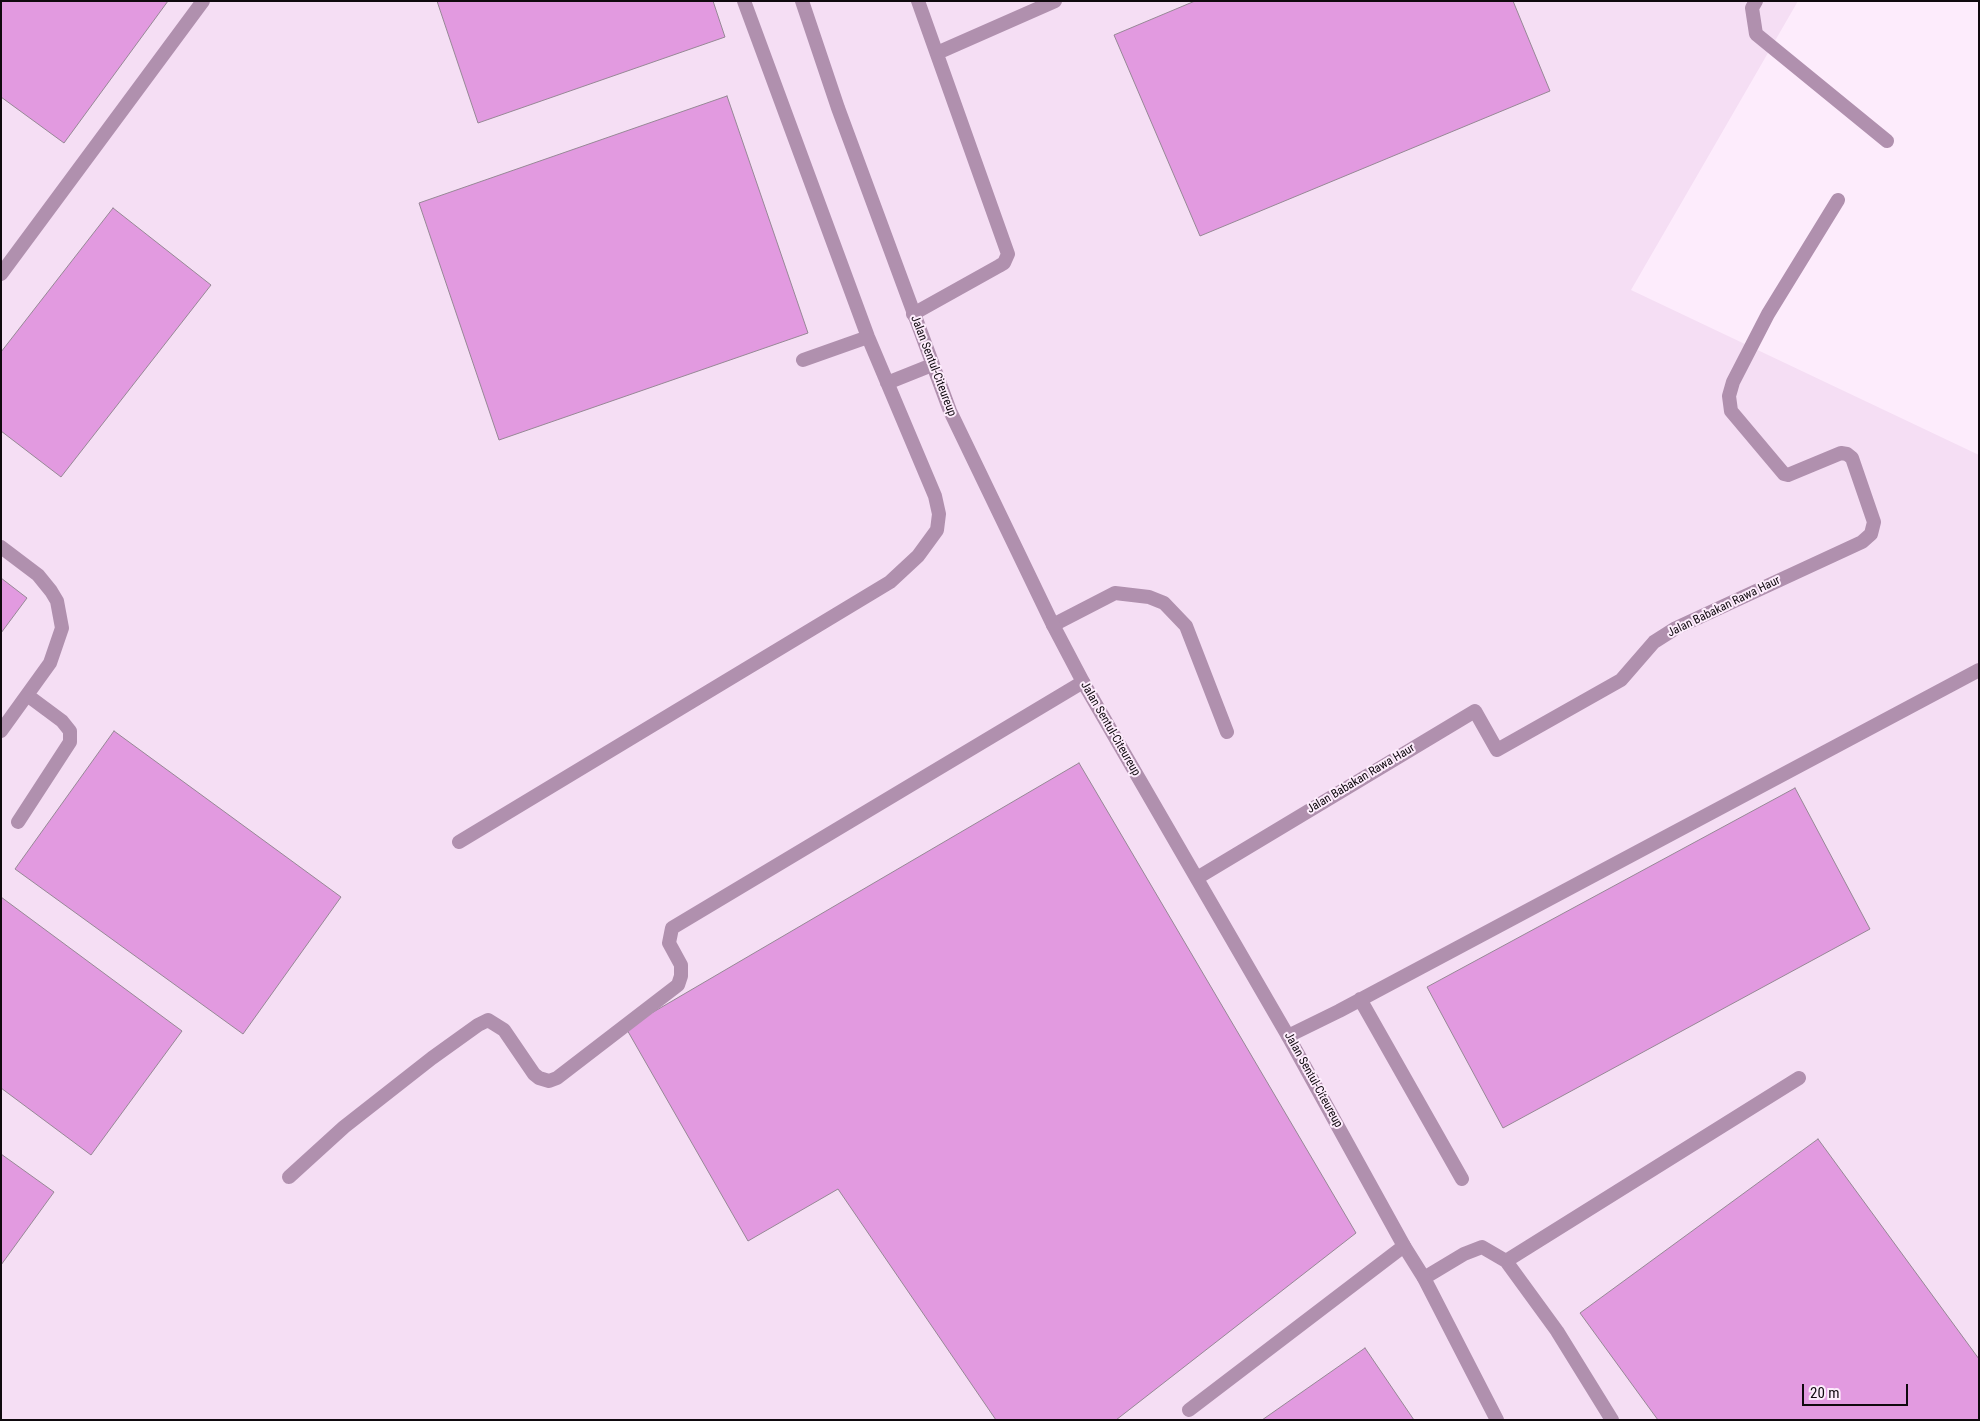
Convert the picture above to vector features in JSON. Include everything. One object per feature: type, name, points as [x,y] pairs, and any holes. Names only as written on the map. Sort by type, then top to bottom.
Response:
[{"type":"street","points":[[1,274],[203,1]]},
{"type":"street","points":[[459,842],[890,582],[918,556],[937,530],[939,514],[935,496],[868,337],[744,1]]},
{"type":"street","name":"Jalan Sentul-Citeureup","points":[[802,1],[838,108],[950,411],[1053,625],[1083,682],[1288,1036],[1404,1246],[1424,1278],[1433,1299],[1497,1420]]},
{"type":"street","points":[[913,314],[1004,263],[1008,254],[918,1]]},
{"type":"street","points":[[937,53],[1055,1]]},
{"type":"street","points":[[1756,1],[1752,8],[1756,34],[1887,141]]},
{"type":"street","name":"Jalan Babakan Rawa Haur","points":[[1197,878],[1475,711],[1497,750],[1621,680],[1654,642],[1676,628],[1862,542],[1871,534],[1874,522],[1852,458],[1847,454],[1841,454],[1788,475],[1784,474],[1731,411],[1729,396],[1733,382],[1768,314],[1838,200]]},
{"type":"street","points":[[803,360],[868,337]]},
{"type":"street","points":[[887,383],[932,365]]},
{"type":"street","points":[[1,547],[38,575],[57,602],[62,628],[50,664],[1,730]]},
{"type":"street","points":[[1053,625],[1115,593],[1149,597],[1164,603],[1186,626],[1227,732]]},
{"type":"street","points":[[1288,1036],[1979,670]]},
{"type":"street","points":[[289,1178],[344,1127],[432,1058],[488,1020],[504,1030],[534,1074],[539,1078],[549,1081],[558,1078],[678,985],[681,976],[681,965],[670,943],[669,936],[672,928],[1083,682]]},
{"type":"street","points":[[18,822],[70,742],[70,730],[62,721],[27,695]]},
{"type":"street","points":[[1360,999],[1462,1179]]},
{"type":"street","points":[[1506,1261],[1799,1078]]},
{"type":"street","points":[[1189,1410],[1404,1246]]},
{"type":"street","points":[[1424,1278],[1464,1254],[1482,1247],[1506,1261],[1557,1331],[1612,1420]]},
{"type":"shaded area","points":[[1,1],[1798,1],[1631,290],[1979,455],[1979,1420],[1,1420]]},
{"type":"building","points":[[1,1],[168,1],[64,143],[1,97]]},
{"type":"building","points":[[437,1],[713,1],[725,37],[478,123]]},
{"type":"building","points":[[1195,1],[1513,1],[1550,91],[1200,236],[1114,35]]},
{"type":"building","points":[[727,96],[808,333],[499,440],[419,203]]},
{"type":"building","points":[[113,208],[211,285],[61,477],[1,431],[1,352]]},
{"type":"building","points":[[1,578],[27,598],[1,633]]},
{"type":"building","points":[[114,731],[341,897],[243,1034],[15,869]]},
{"type":"building","points":[[1079,763],[1356,1233],[1116,1420],[996,1420],[838,1189],[748,1241],[626,1028]]},
{"type":"building","points":[[1795,788],[1870,929],[1503,1128],[1427,987]]},
{"type":"building","points":[[1,897],[182,1031],[91,1155],[1,1088]]},
{"type":"building","points":[[1818,1139],[1979,1359],[1979,1420],[1658,1420],[1580,1313]]},
{"type":"building","points":[[1,1154],[54,1192],[1,1265]]},
{"type":"building","points":[[1365,1348],[1414,1420],[1262,1420]]}]
